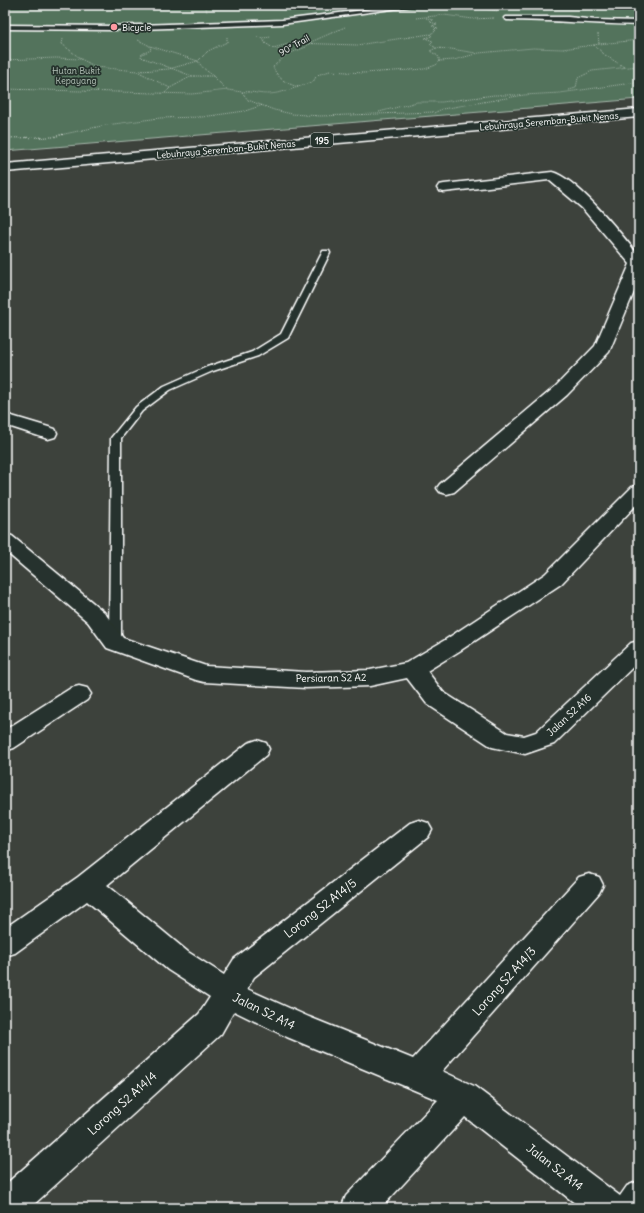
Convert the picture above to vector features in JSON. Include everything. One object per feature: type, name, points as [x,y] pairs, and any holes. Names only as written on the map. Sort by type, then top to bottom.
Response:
[{"type":"main road","name":"Lebuhraya Seremban-Bukit Nenas","points":[[5,157],[639,103]]},
{"type":"main road","name":"Lebuhraya Seremban-Bukit Nenas","points":[[5,168],[639,113]]},
{"type":"main road","points":[[444,188],[552,176],[562,182],[602,220],[638,264],[603,348],[561,391],[447,488]]},
{"type":"main road","points":[[5,419],[48,433]]},
{"type":"main road","name":"Persiaran S2 A2","points":[[115,643],[204,674],[306,680],[370,678],[413,670],[453,646],[552,579],[639,491]]},
{"type":"main road","points":[[5,540],[96,617],[115,643]]},
{"type":"main road","name":"Jalan S2 A16","points":[[413,670],[435,698],[501,740],[525,745],[545,738],[639,648]]},
{"type":"main road","points":[[5,742],[79,694]]},
{"type":"main road","points":[[5,944],[88,885],[258,749]]},
{"type":"main road","name":"Lorong S2 A14/5","points":[[229,994],[244,968],[419,830]]},
{"type":"main road","name":"Jalan S2 A14","points":[[88,885],[178,961],[229,994],[298,1027],[463,1096],[608,1208]]},
{"type":"main road","name":"Lorong S2 A14/3","points":[[418,1076],[589,885]]},
{"type":"main road","name":"Lorong S2 A14/4","points":[[7,1206],[210,1024],[229,994]]},
{"type":"main road","points":[[358,1208],[463,1096]]},
{"type":"main road","points":[[632,1208],[639,1198]]},
{"type":"lane","points":[[5,27],[139,27],[282,22],[418,5]]},
{"type":"lane","points":[[507,18],[568,19],[596,22],[639,23]]},
{"type":"lane","points":[[115,643],[116,438],[139,409],[167,388],[210,369],[255,354],[285,336],[326,253]]},
{"type":"path","points":[[453,5],[504,12]]},
{"type":"path","points":[[433,16],[444,15],[473,19],[507,18]]},
{"type":"path","points":[[273,48],[293,44],[309,43],[357,45],[436,32],[434,29],[438,28],[432,26],[437,24],[430,22],[433,20],[424,18]]},
{"type":"path","points":[[596,22],[599,44]]},
{"type":"path","points":[[64,36],[62,44],[80,59],[96,67],[137,71],[160,71],[198,61],[209,49],[227,42],[228,38],[213,32],[219,24]]},
{"type":"path","name":"90° Trail","points":[[298,87],[286,83],[276,76],[272,67],[286,55],[306,47],[309,43],[341,30],[348,25]]},
{"type":"path","points":[[139,27],[146,33],[138,38],[138,41],[198,61],[204,70],[219,80],[220,85],[228,90]]},
{"type":"path","points":[[430,34],[432,36],[425,38],[433,40],[430,44],[436,48]]},
{"type":"path","points":[[254,37],[263,38],[265,43],[273,48],[281,50],[286,55]]},
{"type":"path","points":[[440,61],[438,56],[430,51],[436,48],[449,47],[464,52],[479,53],[533,48],[562,49],[639,40]]},
{"type":"path","points":[[594,45],[605,55],[624,67]]},
{"type":"path","points":[[150,46],[151,50],[142,54],[142,57],[192,76],[214,76]]},
{"type":"path","points":[[5,89],[165,94],[192,94],[228,90],[267,94],[313,82],[317,75],[330,71],[364,73],[425,69],[436,65],[440,61],[454,60],[479,53]]},
{"type":"path","points":[[5,60],[56,58],[80,59]]},
{"type":"path","points":[[560,93],[576,88],[578,78],[592,71],[639,66]]},
{"type":"path","points":[[137,71],[170,88]]},
{"type":"path","points":[[165,94],[170,88],[192,76]]},
{"type":"path","points":[[372,113],[417,102],[442,102],[494,95],[560,93],[639,82]]},
{"type":"path","points":[[242,92],[248,100],[292,114],[320,116],[372,113],[417,114],[524,95]]},
{"type":"path","points":[[5,138],[53,137],[114,124],[160,118],[209,116],[245,111],[263,105]]},
{"type":"path","points":[[434,112],[435,115],[442,117],[463,118]]},
{"type":"green space","name":"Hutan Bukit Kepayang","points":[[5,5],[639,5],[639,99],[5,151]]},
{"type":"place","name":"Bicycle","points":[[114,27]]}]
